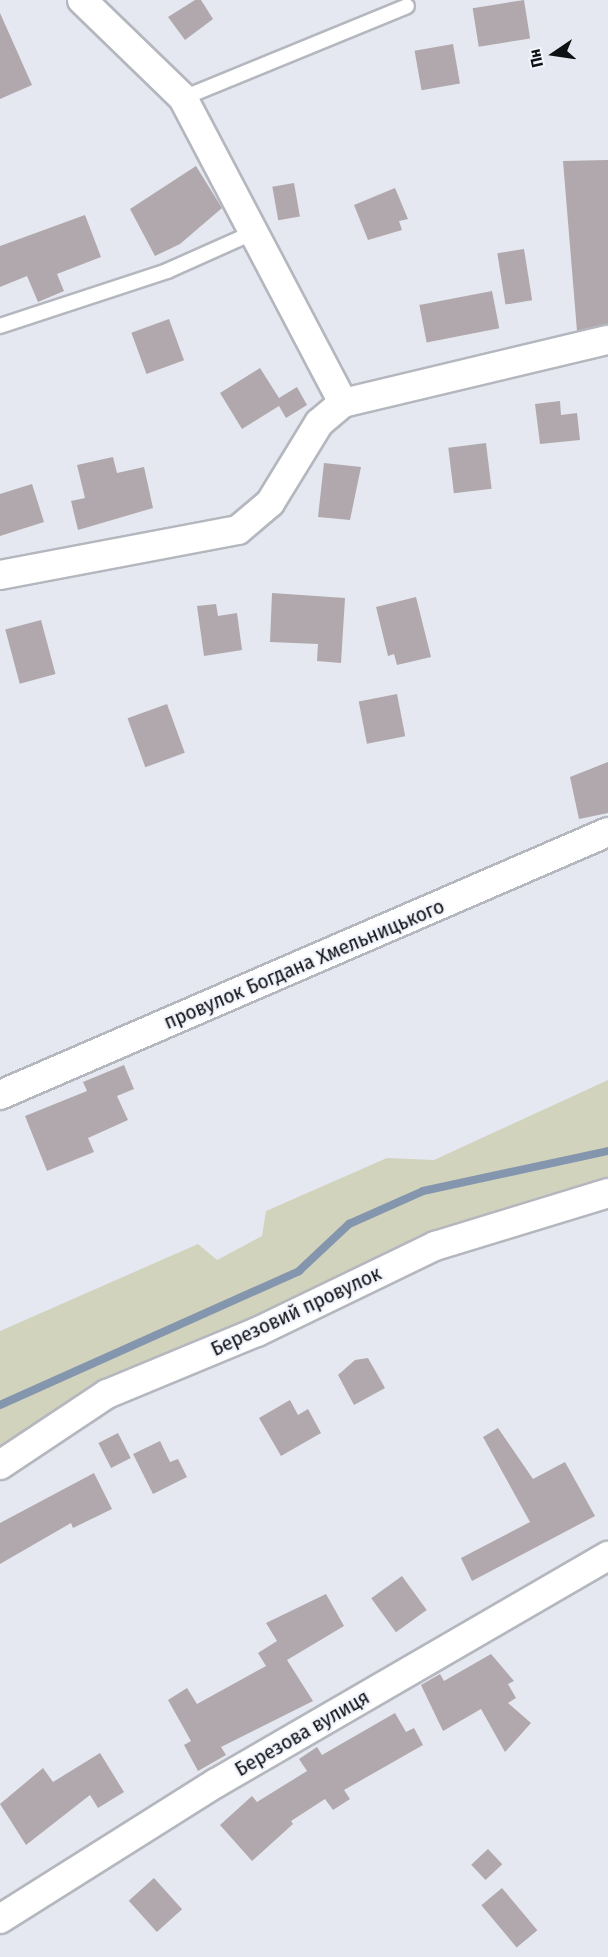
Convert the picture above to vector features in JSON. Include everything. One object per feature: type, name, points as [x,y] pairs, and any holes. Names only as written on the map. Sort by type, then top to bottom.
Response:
[{"type":"street","points":[[82,0],[183,98],[343,403]]},
{"type":"street","points":[[0,575],[238,530],[270,502],[319,423],[343,403],[608,340]]},
{"type":"street","name":"провулок Богдана Хмельницького","points":[[0,1095],[608,832]]},
{"type":"street","name":"Березовий провулок","points":[[0,1465],[107,1394],[257,1332],[435,1246],[608,1193]]},
{"type":"street","name":"Березова вулиця","points":[[0,1919],[216,1783],[608,1556]]},
{"type":"lane","points":[[183,98],[407,6]]},
{"type":"lane","points":[[0,326],[168,271],[252,233]]},
{"type":"green space","points":[[608,1080],[608,1187],[433,1239],[0,1453],[0,1331],[198,1244],[217,1260],[262,1236],[266,1211],[387,1158],[434,1160]]},
{"type":"building","points":[[195,0],[201,0],[213,19],[185,40],[168,17]]},
{"type":"building","points":[[524,0],[530,39],[479,47],[473,8]]},
{"type":"building","points":[[0,13],[32,85],[0,99]]},
{"type":"building","points":[[453,44],[460,83],[422,90],[415,51]]},
{"type":"building","points":[[608,160],[608,324],[577,331],[563,161]]},
{"type":"building","points":[[196,166],[222,208],[180,244],[155,256],[130,209]]},
{"type":"building","points":[[294,183],[300,216],[278,220],[272,187]]},
{"type":"building","points":[[395,188],[408,219],[399,221],[402,230],[368,240],[354,205]]},
{"type":"building","points":[[85,215],[101,257],[57,274],[64,291],[38,302],[27,276],[0,287],[0,246]]},
{"type":"building","points":[[524,249],[532,300],[505,305],[497,253]]},
{"type":"building","points":[[492,291],[499,328],[427,342],[419,305]]},
{"type":"building","points":[[169,319],[184,360],[146,374],[131,333]]},
{"type":"building","points":[[260,368],[279,398],[297,387],[307,405],[286,418],[279,406],[242,429],[220,393]]},
{"type":"building","points":[[560,401],[561,415],[577,413],[580,440],[540,444],[535,404]]},
{"type":"building","points":[[486,443],[492,489],[454,493],[448,448]]},
{"type":"building","points":[[113,457],[117,473],[144,467],[153,508],[78,530],[71,501],[85,498],[77,465]]},
{"type":"building","points":[[324,463],[361,467],[350,520],[318,517]]},
{"type":"building","points":[[32,484],[44,522],[0,536],[0,494]]},
{"type":"building","points":[[272,593],[345,598],[341,663],[317,661],[318,644],[270,642]]},
{"type":"building","points":[[416,597],[431,657],[397,665],[394,654],[388,656],[376,607]]},
{"type":"building","points":[[216,604],[218,616],[237,613],[242,650],[204,656],[197,606]]},
{"type":"building","points":[[41,620],[55,674],[20,684],[5,630]]},
{"type":"building","points":[[397,694],[405,736],[367,744],[359,701]]},
{"type":"building","points":[[167,704],[185,753],[145,767],[128,718]]},
{"type":"building","points":[[608,762],[608,813],[579,819],[570,777]]},
{"type":"building","points":[[124,1065],[134,1089],[117,1096],[128,1120],[88,1138],[94,1152],[47,1171],[25,1116],[87,1091],[83,1082]]},
{"type":"building","points":[[368,1358],[385,1388],[354,1405],[338,1375],[355,1360]]},
{"type":"building","points":[[290,1400],[298,1415],[308,1409],[321,1433],[281,1456],[259,1418]]},
{"type":"building","points":[[498,1428],[533,1479],[565,1462],[595,1516],[472,1581],[461,1558],[530,1522],[483,1437]]},
{"type":"building","points":[[118,1433],[131,1458],[111,1468],[98,1443]]},
{"type":"building","points":[[160,1441],[170,1462],[178,1459],[187,1477],[153,1494],[133,1454]]},
{"type":"building","points":[[94,1473],[112,1509],[73,1528],[71,1523],[0,1564],[0,1523]]},
{"type":"building","points":[[402,1576],[427,1610],[396,1632],[371,1598]]},
{"type":"building","points":[[326,1594],[344,1626],[287,1660],[313,1701],[221,1747],[226,1755],[198,1771],[184,1745],[191,1741],[168,1700],[187,1688],[197,1704],[266,1666],[258,1653],[277,1641],[266,1623]]},
{"type":"building","points":[[491,1654],[514,1681],[508,1684],[516,1698],[508,1703],[531,1723],[505,1752],[481,1709],[443,1731],[421,1685],[440,1674],[444,1681]]},
{"type":"building","points":[[395,1713],[406,1732],[414,1728],[423,1745],[344,1790],[350,1799],[333,1810],[325,1799],[291,1821],[293,1824],[252,1861],[220,1825],[252,1796],[257,1802],[307,1771],[299,1759],[317,1747],[322,1755]]},
{"type":"building","points":[[100,1753],[124,1792],[98,1808],[90,1795],[26,1845],[0,1804],[43,1768],[53,1782]]},
{"type":"building","points":[[488,1849],[502,1864],[486,1880],[471,1865]]},
{"type":"building","points":[[154,1878],[182,1909],[157,1932],[129,1901]]},
{"type":"building","points":[[502,1888],[537,1930],[517,1947],[481,1905]]},
{"type":"waterway","points":[[0,1405],[299,1271],[349,1224],[423,1191],[608,1151]]}]
